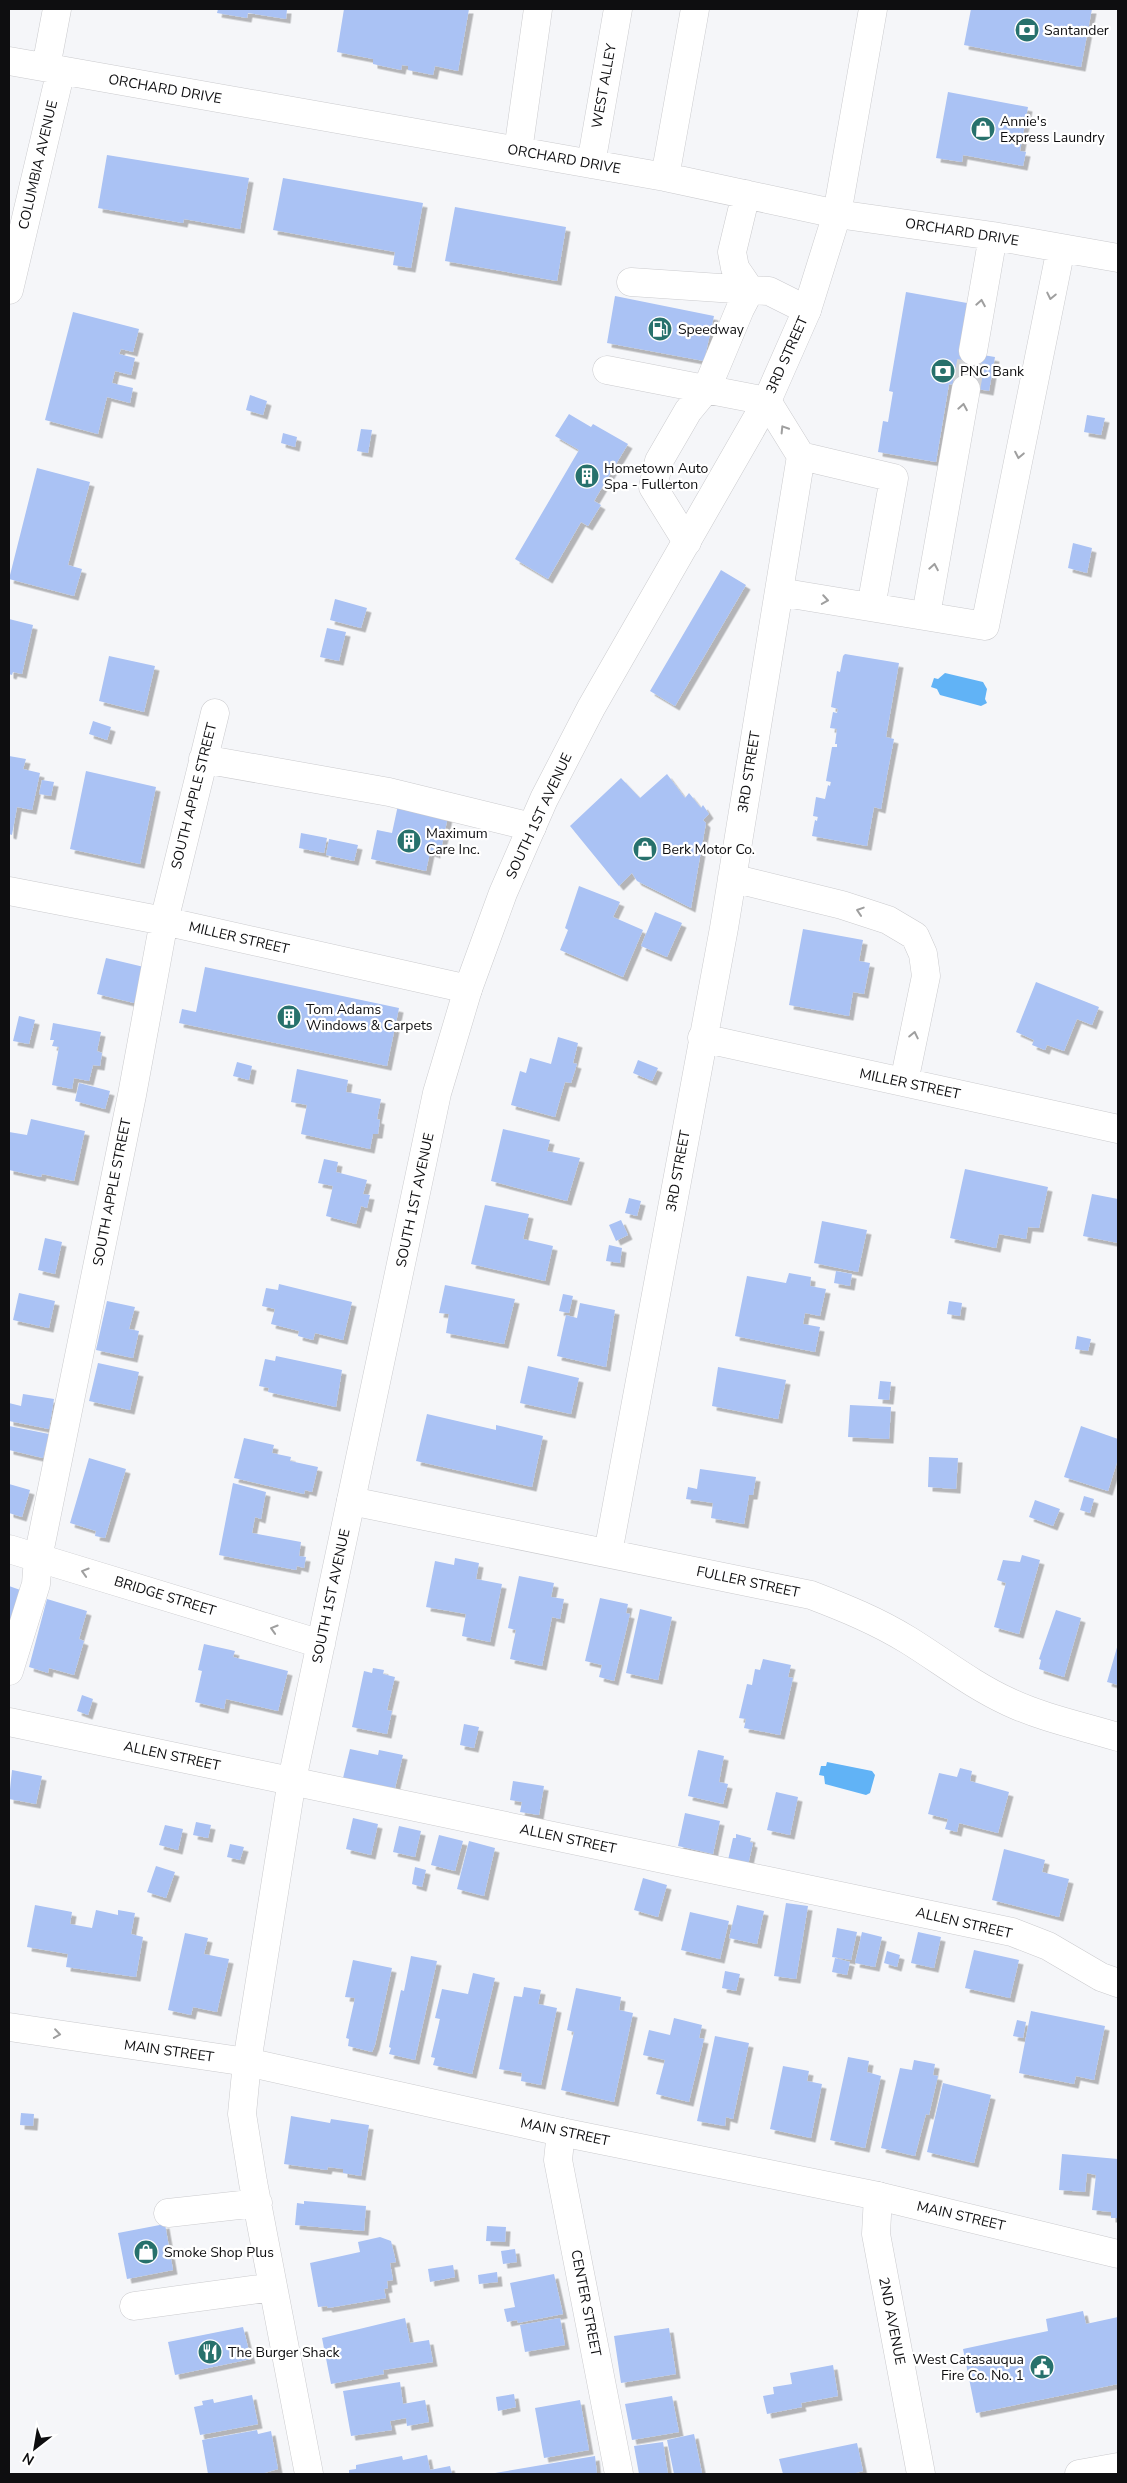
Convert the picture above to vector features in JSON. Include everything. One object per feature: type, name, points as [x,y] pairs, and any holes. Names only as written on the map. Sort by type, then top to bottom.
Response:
[{"type":"street","name":"COLUMBIA AVENUE","points":[[9,290],[54,69],[57,9]]},
{"type":"street","points":[[518,151],[538,9]]},
{"type":"street","name":"WEST ALLEY","points":[[591,164],[618,9]]},
{"type":"street","points":[[665,177],[695,9]]},
{"type":"street","name":"3RD STREET","points":[[608,1553],[732,878],[801,456],[767,401],[806,310],[837,214],[873,9]]},
{"type":"street","name":"ORCHARD DRIVE","points":[[9,61],[665,177],[837,214],[993,236],[1118,258]]},
{"type":"street","points":[[746,194],[732,252],[735,268],[750,290]]},
{"type":"street","points":[[973,351],[993,236]]},
{"type":"street","points":[[779,592],[985,626],[1061,248]]},
{"type":"street","points":[[631,282],[768,291],[806,310]]},
{"type":"street","points":[[687,542],[654,487],[659,461],[688,411],[707,388],[740,309],[750,290]]},
{"type":"street","points":[[607,370],[767,401]]},
{"type":"street","points":[[926,615],[966,389]]},
{"type":"street","name":"SOUTH 1ST AVENUE","points":[[309,2474],[242,2114],[247,2062],[292,1780],[437,1093],[468,989],[503,893],[532,827],[591,708],[767,401]]},
{"type":"street","points":[[801,456],[894,478],[871,607]]},
{"type":"street","name":"SOUTH APPLE STREET","points":[[9,1671],[36,1584],[38,1558],[132,1095],[164,921],[214,713]]},
{"type":"street","points":[[203,759],[389,792],[532,827]]},
{"type":"street","points":[[732,878],[842,905],[888,920],[915,936],[923,954],[926,976],[904,1082]]},
{"type":"street","name":"MILLER STREET","points":[[9,892],[164,921],[468,989]]},
{"type":"street","name":"MILLER STREET","points":[[702,1038],[1118,1129]]},
{"type":"street","name":"FULLER STREET","points":[[351,1501],[811,1595],[867,1617],[909,1640],[962,1677],[1010,1702],[1060,1720],[1118,1737]]},
{"type":"street","name":"BRIDGE STREET","points":[[9,1549],[321,1644]]},
{"type":"street","name":"ALLEN STREET","points":[[9,1722],[1012,1932],[1048,1946],[1101,1977],[1118,1983]]},
{"type":"street","name":"MAIN STREET","points":[[9,2027],[247,2062],[561,2132],[878,2196],[1118,2254]]},
{"type":"street","name":"CENTER STREET","points":[[561,2132],[558,2160],[619,2474]]},
{"type":"street","name":"2ND AVENUE","points":[[878,2196],[876,2234],[921,2474]]},
{"type":"street","points":[[168,2213],[258,2203]]},
{"type":"street","points":[[134,2306],[273,2287]]},
{"type":"street","points":[[1080,2474],[1118,2467]]},
{"type":"water","points":[[945,673],[983,682],[987,689],[985,699],[987,703],[981,706],[940,695],[937,689],[931,687],[934,678],[938,679]]},
{"type":"water","points":[[827,1762],[872,1771],[875,1775],[870,1793],[866,1795],[825,1784],[824,1776],[819,1775],[821,1766],[826,1766]]},
{"type":"building","points":[[218,9],[287,9],[286,19],[248,13],[247,18],[217,13]]},
{"type":"building","points":[[344,9],[469,9],[458,71],[435,66],[433,75],[408,70],[408,66],[402,65],[401,70],[373,64],[373,59],[337,52]]},
{"type":"building","name":"Santander","points":[[971,9],[1092,9],[1081,67],[964,45]]},
{"type":"building","name":"Annie's Express Laundry","points":[[948,92],[1028,107],[1020,151],[1026,152],[1023,166],[963,155],[962,162],[936,158]]},
{"type":"building","points":[[107,155],[249,178],[240,229],[184,219],[183,223],[98,208]]},
{"type":"building","points":[[283,178],[423,203],[411,268],[393,265],[395,252],[273,230]]},
{"type":"building","points":[[455,207],[566,227],[557,281],[445,261]]},
{"type":"building","name":"PNC Bank","points":[[906,292],[967,303],[959,351],[995,357],[989,391],[949,384],[936,462],[878,452],[883,421],[888,422],[893,392],[889,391]]},
{"type":"building","name":"Speedway","points":[[615,296],[714,316],[704,361],[607,343]]},
{"type":"building","points":[[73,312],[139,329],[133,352],[121,349],[119,354],[135,358],[131,375],[115,371],[112,383],[133,388],[130,403],[107,397],[98,434],[45,420]]},
{"type":"building","points":[[250,395],[267,401],[263,415],[246,410]]},
{"type":"building","name":"Hometown Auto Spa - Fullerton","points":[[569,414],[591,427],[593,424],[628,444],[594,501],[601,505],[588,526],[581,522],[548,579],[515,559],[579,450],[555,436]]},
{"type":"building","points":[[1087,415],[1105,418],[1101,435],[1084,432]]},
{"type":"building","points":[[361,429],[372,430],[368,453],[357,451]]},
{"type":"building","points":[[283,433],[297,437],[295,447],[281,443]]},
{"type":"building","points":[[37,468],[90,482],[68,565],[82,569],[74,596],[9,579]]},
{"type":"building","points":[[1073,543],[1092,548],[1087,573],[1068,568]]},
{"type":"building","points":[[721,570],[746,585],[675,706],[650,691]]},
{"type":"building","points":[[335,599],[367,608],[361,628],[330,620]]},
{"type":"building","points":[[9,619],[33,625],[22,674],[13,672],[12,675],[9,674]]},
{"type":"building","points":[[327,628],[346,632],[339,661],[320,657]]},
{"type":"building","points":[[845,654],[899,663],[886,737],[894,739],[881,809],[874,807],[867,846],[812,836],[815,820],[817,821],[818,817],[813,816],[816,797],[825,799],[828,785],[830,786],[831,782],[826,781],[832,747],[837,747],[837,744],[835,744],[837,729],[830,728],[833,712],[837,713],[838,709],[831,707],[837,671],[840,672]]},
{"type":"building","points":[[109,656],[155,666],[144,712],[99,701]]},
{"type":"building","points":[[93,721],[111,727],[107,740],[89,734]]},
{"type":"building","points":[[9,756],[26,759],[23,769],[40,773],[32,810],[17,807],[12,835],[9,834]]},
{"type":"building","points":[[86,771],[156,787],[140,864],[70,849]]},
{"type":"building","name":"Berk Motor Co.","points":[[667,774],[685,798],[689,793],[701,808],[703,805],[709,814],[703,820],[706,823],[691,908],[637,881],[632,873],[619,886],[570,826],[621,778],[640,798]]},
{"type":"building","points":[[42,780],[54,782],[51,796],[39,794]]},
{"type":"building","name":"Maximum Care Inc.","points":[[398,805],[448,816],[441,850],[436,850],[436,854],[430,852],[426,871],[371,859],[377,830],[392,833]]},
{"type":"building","points":[[301,833],[327,838],[324,853],[299,848]]},
{"type":"building","points":[[329,839],[358,845],[354,861],[326,855]]},
{"type":"building","points":[[579,886],[620,902],[613,917],[643,930],[623,977],[560,950],[568,930],[565,928]]},
{"type":"building","points":[[655,912],[682,923],[667,957],[641,946]]},
{"type":"building","points":[[803,929],[863,940],[859,961],[870,963],[864,994],[853,992],[849,1016],[789,1005]]},
{"type":"building","points":[[106,958],[144,967],[134,1003],[97,994]]},
{"type":"building","name":"Tom Adams Windows & Carpets","points":[[205,967],[399,1008],[387,1066],[179,1023],[182,1009],[196,1012]]},
{"type":"building","points":[[1036,982],[1099,1007],[1092,1025],[1077,1019],[1064,1051],[1047,1045],[1045,1050],[1032,1045],[1034,1040],[1016,1032]]},
{"type":"building","points":[[19,1016],[35,1020],[29,1044],[13,1041]]},
{"type":"building","points":[[53,1023],[101,1032],[97,1051],[102,1053],[100,1066],[93,1065],[89,1081],[74,1078],[72,1089],[52,1085],[59,1047],[52,1046],[54,1040],[50,1040]]},
{"type":"building","points":[[558,1037],[578,1043],[573,1063],[577,1064],[571,1083],[565,1082],[555,1117],[511,1105],[520,1071],[526,1073],[530,1058],[551,1064]]},
{"type":"building","points":[[638,1060],[658,1068],[652,1081],[633,1073]]},
{"type":"building","points":[[237,1062],[252,1066],[249,1080],[233,1076]]},
{"type":"building","points":[[297,1069],[348,1080],[346,1092],[381,1099],[377,1119],[380,1120],[378,1134],[373,1134],[370,1149],[301,1134],[307,1105],[291,1102]]},
{"type":"building","points":[[79,1083],[110,1091],[105,1109],[75,1101]]},
{"type":"building","points":[[31,1119],[85,1131],[74,1181],[42,1174],[41,1177],[9,1170],[9,1132],[27,1135]]},
{"type":"building","points":[[503,1129],[550,1140],[547,1151],[580,1158],[567,1201],[491,1181]]},
{"type":"building","points":[[324,1159],[338,1162],[336,1172],[367,1180],[363,1194],[370,1195],[367,1208],[361,1206],[356,1224],[326,1216],[333,1186],[318,1183]]},
{"type":"building","points":[[965,1169],[1048,1187],[1039,1228],[1028,1227],[1026,1239],[999,1234],[996,1248],[950,1238]]},
{"type":"building","points":[[1092,1194],[1118,1199],[1118,1243],[1083,1236]]},
{"type":"building","points":[[629,1198],[641,1201],[637,1216],[625,1213]]},
{"type":"building","points":[[485,1205],[529,1214],[523,1239],[553,1246],[545,1281],[471,1264]]},
{"type":"building","points":[[621,1220],[628,1235],[616,1241],[609,1225]]},
{"type":"building","points":[[822,1221],[867,1230],[858,1272],[814,1263]]},
{"type":"building","points":[[45,1238],[62,1242],[55,1274],[38,1270]]},
{"type":"building","points":[[609,1245],[622,1248],[620,1263],[606,1261]]},
{"type":"building","points":[[836,1271],[852,1274],[850,1286],[834,1283]]},
{"type":"building","points":[[789,1273],[811,1277],[810,1286],[826,1289],[820,1316],[805,1313],[803,1324],[820,1327],[815,1352],[735,1336],[747,1276],[786,1283]]},
{"type":"building","points":[[279,1284],[352,1302],[343,1340],[315,1333],[313,1340],[298,1336],[299,1331],[271,1324],[275,1309],[262,1306],[266,1288],[278,1290]]},
{"type":"building","points":[[445,1285],[515,1299],[504,1344],[446,1333],[449,1314],[439,1313]]},
{"type":"building","points":[[19,1293],[55,1301],[49,1328],[13,1320]]},
{"type":"building","points":[[563,1294],[573,1296],[569,1313],[559,1311]]},
{"type":"building","points":[[107,1301],[135,1307],[129,1329],[139,1331],[133,1358],[96,1350]]},
{"type":"building","points":[[949,1301],[962,1303],[960,1316],[947,1314]]},
{"type":"building","points":[[580,1303],[615,1310],[606,1367],[557,1356],[566,1315],[577,1318]]},
{"type":"building","points":[[1077,1336],[1091,1339],[1088,1351],[1075,1349]]},
{"type":"building","points":[[276,1356],[342,1370],[336,1407],[268,1392],[269,1388],[259,1386],[265,1359],[275,1361]]},
{"type":"building","points":[[98,1363],[139,1372],[130,1410],[89,1401]]},
{"type":"building","points":[[528,1366],[579,1378],[571,1414],[520,1403]]},
{"type":"building","points":[[718,1367],[786,1380],[778,1419],[712,1406]]},
{"type":"building","points":[[880,1381],[891,1382],[889,1400],[878,1399]]},
{"type":"building","points":[[23,1394],[54,1399],[49,1429],[9,1421],[9,1403],[21,1406]]},
{"type":"building","points":[[850,1405],[891,1407],[889,1439],[848,1437]]},
{"type":"building","points":[[427,1414],[496,1430],[496,1425],[543,1436],[532,1487],[416,1461]]},
{"type":"building","points":[[9,1426],[49,1434],[43,1458],[9,1450]]},
{"type":"building","points":[[1081,1426],[1118,1439],[1118,1459],[1108,1491],[1064,1477]]},
{"type":"building","points":[[244,1438],[274,1445],[272,1453],[291,1457],[290,1461],[318,1467],[312,1492],[305,1490],[304,1494],[234,1478]]},
{"type":"building","points":[[929,1457],[958,1458],[956,1489],[928,1487]]},
{"type":"building","points":[[89,1458],[126,1469],[105,1538],[95,1536],[96,1531],[70,1523]]},
{"type":"building","points":[[700,1469],[756,1477],[753,1495],[749,1495],[744,1524],[711,1518],[713,1503],[686,1499],[688,1487],[697,1489]]},
{"type":"building","points":[[233,1483],[266,1492],[261,1519],[255,1517],[252,1533],[301,1542],[299,1556],[306,1557],[304,1568],[297,1566],[296,1570],[219,1555]]},
{"type":"building","points":[[9,1484],[30,1490],[22,1517],[9,1513]]},
{"type":"building","points":[[1084,1496],[1094,1499],[1090,1513],[1080,1510]]},
{"type":"building","points":[[1035,1500],[1060,1509],[1053,1526],[1029,1517]]},
{"type":"building","points":[[1022,1555],[1040,1560],[1019,1634],[994,1627],[1006,1583],[997,1580],[1003,1560],[1020,1562]]},
{"type":"building","points":[[455,1558],[479,1563],[476,1579],[502,1584],[490,1642],[462,1636],[466,1614],[426,1607],[435,1561],[454,1565]]},
{"type":"building","points":[[519,1576],[554,1583],[551,1597],[564,1599],[560,1619],[552,1617],[542,1666],[510,1659],[516,1630],[508,1628]]},
{"type":"building","points":[[9,1586],[26,1592],[9,1631]]},
{"type":"building","points":[[600,1598],[628,1604],[626,1613],[630,1614],[614,1681],[599,1677],[602,1665],[585,1661]]},
{"type":"building","points":[[47,1599],[87,1611],[79,1639],[84,1641],[74,1675],[49,1668],[48,1673],[29,1667]]},
{"type":"building","points":[[640,1609],[672,1617],[658,1680],[626,1673]]},
{"type":"building","points":[[1056,1610],[1081,1618],[1064,1677],[1039,1669],[1041,1660],[1039,1659]]},
{"type":"building","points":[[204,1644],[235,1651],[233,1657],[288,1671],[278,1711],[226,1699],[224,1709],[195,1702],[202,1671],[198,1670]]},
{"type":"building","points":[[1118,1644],[1118,1685],[1107,1682]]},
{"type":"building","points":[[763,1659],[791,1665],[788,1677],[793,1678],[780,1735],[744,1728],[746,1719],[739,1718],[747,1684],[752,1685],[755,1669],[760,1670]]},
{"type":"building","points":[[373,1668],[384,1670],[383,1674],[395,1677],[387,1710],[392,1711],[387,1734],[352,1727],[364,1671],[372,1673]]},
{"type":"building","points":[[82,1695],[93,1699],[88,1715],[77,1711]]},
{"type":"building","points":[[464,1724],[479,1727],[474,1748],[460,1745]]},
{"type":"building","points":[[350,1749],[378,1755],[379,1750],[403,1755],[395,1788],[374,1784],[372,1789],[362,1788],[363,1782],[343,1778]]},
{"type":"building","points":[[698,1750],[724,1756],[719,1782],[728,1784],[723,1804],[688,1796]]},
{"type":"building","points":[[960,1768],[972,1771],[970,1781],[1009,1792],[998,1833],[959,1823],[957,1832],[945,1829],[948,1819],[928,1814],[939,1773],[957,1777]]},
{"type":"building","points":[[12,1770],[42,1776],[36,1804],[9,1799]]},
{"type":"building","points":[[513,1781],[544,1786],[539,1815],[520,1812],[522,1802],[510,1800]]},
{"type":"building","points":[[776,1792],[798,1797],[790,1835],[767,1830]]},
{"type":"building","points":[[685,1813],[720,1821],[713,1854],[678,1846]]},
{"type":"building","points":[[353,1818],[378,1824],[371,1855],[346,1849]]},
{"type":"building","points":[[196,1822],[211,1825],[208,1838],[193,1835]]},
{"type":"building","points":[[165,1825],[183,1829],[178,1850],[159,1845]]},
{"type":"building","points":[[399,1826],[421,1831],[415,1857],[393,1852]]},
{"type":"building","points":[[736,1834],[751,1838],[750,1842],[753,1843],[748,1865],[728,1860],[733,1838],[736,1838]]},
{"type":"building","points":[[439,1835],[463,1841],[455,1871],[431,1865]]},
{"type":"building","points":[[469,1841],[495,1848],[484,1896],[457,1889]]},
{"type":"building","points":[[230,1844],[244,1847],[240,1860],[227,1857]]},
{"type":"building","points":[[1004,1849],[1045,1860],[1042,1872],[1069,1879],[1059,1917],[992,1900]]},
{"type":"building","points":[[156,1866],[175,1872],[166,1898],[147,1892]]},
{"type":"building","points":[[415,1867],[426,1870],[422,1887],[412,1884]]},
{"type":"building","points":[[643,1878],[667,1885],[658,1917],[634,1910]]},
{"type":"building","points":[[786,1903],[808,1906],[796,1979],[774,1976]]},
{"type":"building","points":[[35,1905],[72,1912],[70,1924],[92,1928],[96,1910],[118,1915],[118,1910],[135,1913],[131,1934],[143,1937],[136,1977],[66,1967],[68,1954],[27,1947]]},
{"type":"building","points":[[737,1905],[764,1911],[757,1944],[729,1938]]},
{"type":"building","points":[[690,1912],[729,1921],[720,1959],[681,1950]]},
{"type":"building","points":[[837,1928],[857,1932],[851,1960],[832,1957]]},
{"type":"building","points":[[862,1932],[882,1937],[875,1967],[855,1963]]},
{"type":"building","points":[[918,1932],[941,1937],[934,1968],[911,1963]]},
{"type":"building","points":[[185,1933],[208,1938],[204,1954],[229,1959],[217,2012],[193,2007],[191,2015],[168,2010]]},
{"type":"building","points":[[974,1950],[1019,1960],[1010,1998],[965,1988]]},
{"type":"building","points":[[887,1951],[900,1955],[897,1967],[884,1963]]},
{"type":"building","points":[[411,1956],[437,1961],[415,2060],[389,2054],[401,1990],[404,1991]]},
{"type":"building","points":[[835,1958],[850,1962],[847,1975],[832,1972]]},
{"type":"building","points":[[353,1960],[392,1968],[372,2052],[348,2046],[349,2039],[346,2038],[355,1998],[345,1997]]},
{"type":"building","points":[[725,1971],[740,1974],[736,1991],[722,1988]]},
{"type":"building","points":[[473,1973],[495,1978],[472,2074],[433,2065],[435,2058],[431,2057],[440,2019],[435,2018],[442,1989],[468,1994]]},
{"type":"building","points":[[524,1987],[541,1990],[538,2004],[557,2008],[541,2085],[521,2081],[522,2073],[499,2069],[514,1996],[522,1997]]},
{"type":"building","points":[[576,1988],[621,1997],[619,2010],[633,2013],[614,2102],[561,2090],[574,2032],[567,2030]]},
{"type":"building","points":[[1031,2011],[1105,2026],[1094,2080],[1076,2076],[1074,2084],[1019,2073]]},
{"type":"building","points":[[674,2018],[702,2025],[699,2038],[704,2039],[689,2102],[656,2094],[665,2060],[643,2055],[649,2030],[670,2035]]},
{"type":"building","points":[[1017,2020],[1026,2022],[1023,2038],[1013,2036]]},
{"type":"building","points":[[715,2036],[749,2043],[733,2119],[726,2117],[725,2126],[697,2121]]},
{"type":"building","points":[[848,2057],[869,2061],[867,2072],[881,2076],[865,2148],[830,2140]]},
{"type":"building","points":[[914,2060],[935,2064],[933,2075],[938,2076],[929,2115],[926,2114],[915,2156],[881,2148],[900,2068],[912,2070]]},
{"type":"building","points":[[783,2066],[809,2071],[807,2081],[822,2084],[811,2138],[770,2129]]},
{"type":"building","points":[[943,2083],[991,2095],[974,2163],[927,2152]]},
{"type":"building","points":[[21,2113],[34,2114],[33,2126],[20,2125]]},
{"type":"building","points":[[291,2116],[330,2123],[331,2119],[369,2125],[361,2176],[343,2173],[343,2169],[328,2167],[327,2170],[284,2164]]},
{"type":"building","points":[[1062,2154],[1118,2159],[1118,2218],[1111,2218],[1111,2212],[1092,2210],[1096,2175],[1087,2173],[1085,2192],[1059,2190]]},
{"type":"building","points":[[304,2201],[366,2206],[364,2231],[295,2225],[297,2203],[304,2204]]},
{"type":"building","name":"Smoke Shop Plus","points":[[165,2224],[173,2270],[127,2279],[118,2233]]},
{"type":"building","points":[[487,2226],[506,2227],[505,2242],[486,2241]]},
{"type":"building","points":[[380,2237],[391,2241],[396,2262],[390,2263],[393,2280],[387,2281],[388,2288],[384,2289],[386,2298],[328,2308],[327,2306],[318,2307],[310,2263],[360,2252],[358,2242]]},
{"type":"building","points":[[515,2249],[517,2262],[503,2264],[501,2251]]},
{"type":"building","points":[[453,2265],[455,2277],[430,2282],[428,2269]]},
{"type":"building","points":[[497,2272],[498,2282],[479,2284],[478,2275]]},
{"type":"building","points":[[554,2274],[563,2314],[518,2323],[517,2320],[507,2322],[504,2309],[515,2307],[510,2283]]},
{"type":"building","name":"West Catasauqua Fire Co. No. 1","points":[[1083,2311],[1086,2324],[1118,2317],[1118,2384],[976,2413],[963,2349],[1048,2331],[1046,2319]]},
{"type":"building","points":[[405,2318],[410,2343],[429,2340],[433,2362],[383,2370],[384,2374],[331,2384],[322,2338]]},
{"type":"building","points":[[560,2318],[565,2345],[525,2352],[520,2325]]},
{"type":"building","name":"The Burger Shack","points":[[243,2327],[251,2359],[175,2375],[168,2342]]},
{"type":"building","points":[[669,2328],[676,2374],[621,2383],[614,2336]]},
{"type":"building","points":[[833,2365],[838,2396],[801,2403],[802,2407],[767,2414],[763,2396],[774,2394],[773,2387],[792,2384],[790,2373]]},
{"type":"building","points":[[400,2382],[403,2404],[425,2400],[429,2422],[407,2426],[406,2418],[390,2421],[392,2430],[351,2436],[343,2391]]},
{"type":"building","points":[[514,2394],[516,2407],[498,2411],[496,2397]]},
{"type":"building","points":[[252,2395],[258,2424],[200,2435],[194,2407],[203,2405],[202,2401],[213,2399],[214,2403]]},
{"type":"building","points":[[672,2396],[679,2432],[632,2440],[625,2404]]},
{"type":"building","points":[[580,2400],[589,2450],[544,2458],[535,2408]]},
{"type":"building","points":[[257,2430],[258,2434],[271,2431],[278,2469],[261,2474],[208,2474],[202,2440]]},
{"type":"building","points":[[694,2434],[702,2473],[674,2474],[667,2440]]},
{"type":"building","points":[[663,2442],[668,2474],[639,2474],[634,2446]]},
{"type":"building","points":[[857,2443],[863,2471],[852,2474],[783,2474],[779,2459]]},
{"type":"building","points":[[427,2455],[430,2470],[450,2466],[452,2474],[349,2474],[349,2470],[356,2469],[356,2465],[402,2456],[403,2460]]},
{"type":"building","points":[[595,2456],[597,2474],[495,2473]]},
{"type":"tunnel","points":[[966,389],[973,351]]},
{"type":"place","name":"Santander","points":[[1027,30]]},
{"type":"place","name":"Annie's Express Laundry","points":[[983,129]]},
{"type":"place","name":"Speedway","points":[[660,329]]},
{"type":"place","name":"PNC Bank","points":[[943,371]]},
{"type":"place","name":"Hometown Auto Spa - Fullerton","points":[[587,476]]},
{"type":"place","name":"Maximum Care Inc.","points":[[409,841]]},
{"type":"place","name":"Berk Motor Co.","points":[[645,849]]},
{"type":"place","name":"Tom Adams Windows & Carpets","points":[[289,1017]]},
{"type":"place","name":"Smoke Shop Plus","points":[[146,2252]]},
{"type":"place","name":"The Burger Shack","points":[[210,2352]]},
{"type":"place","name":"West Catasauqua Fire Co. No. 1","points":[[1042,2367]]}]
